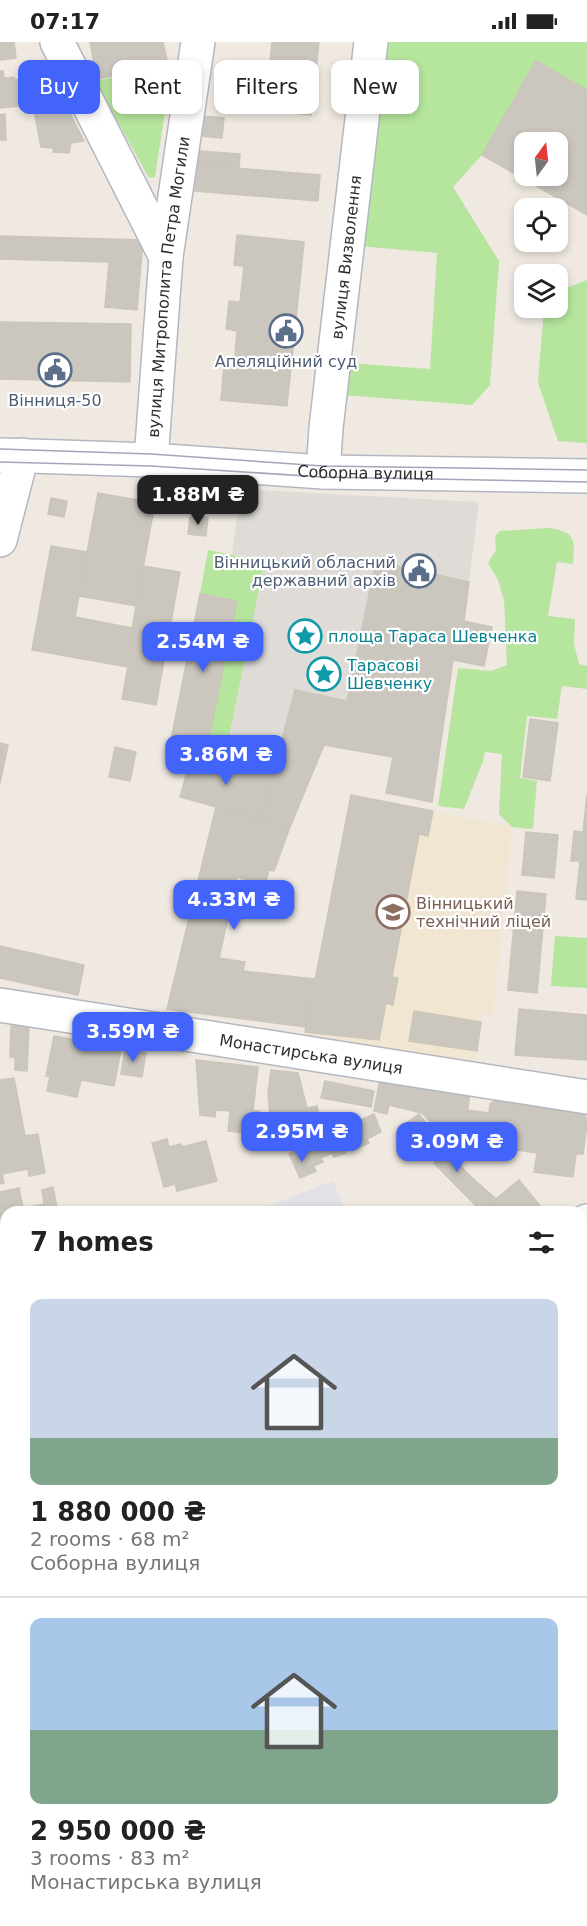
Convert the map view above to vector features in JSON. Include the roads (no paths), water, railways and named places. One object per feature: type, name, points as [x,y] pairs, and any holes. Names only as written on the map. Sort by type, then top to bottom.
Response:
[{"type":"street","points":[[57,42],[166,257]]},
{"type":"street","name":"вулиця Митрополита Петра Могили","points":[[151,460],[166,257],[198,42]]},
{"type":"street","name":"вулиця Визволення","points":[[323,472],[326,428],[371,42]]},
{"type":"street","points":[[0,540],[11,455]]},
{"type":"street","name":"Соборна вулиця","points":[[11,455],[151,460],[323,472],[587,476]]},
{"type":"street","name":"Монастирська вулиця","points":[[0,1005],[587,1097]]},
{"type":"tram line","points":[[0,449],[151,454],[323,466],[587,470]]},
{"type":"tram line","points":[[0,462],[151,466],[322,477],[587,482]]},
{"type":"place","name":"Апеляційний суд","points":[[286,331]]},
{"type":"place","name":"Вінниця-50","points":[[55,370]]},
{"type":"place","name":"Вінницький обласний державний архів","points":[[419,571]]},
{"type":"place","name":"площа Тараса Шевченка","points":[[305,636]]},
{"type":"place","name":"Тарасові Шевченку","points":[[324,674]]},
{"type":"place","name":"Вінницький технічний ліцей","points":[[393,912]]}]
